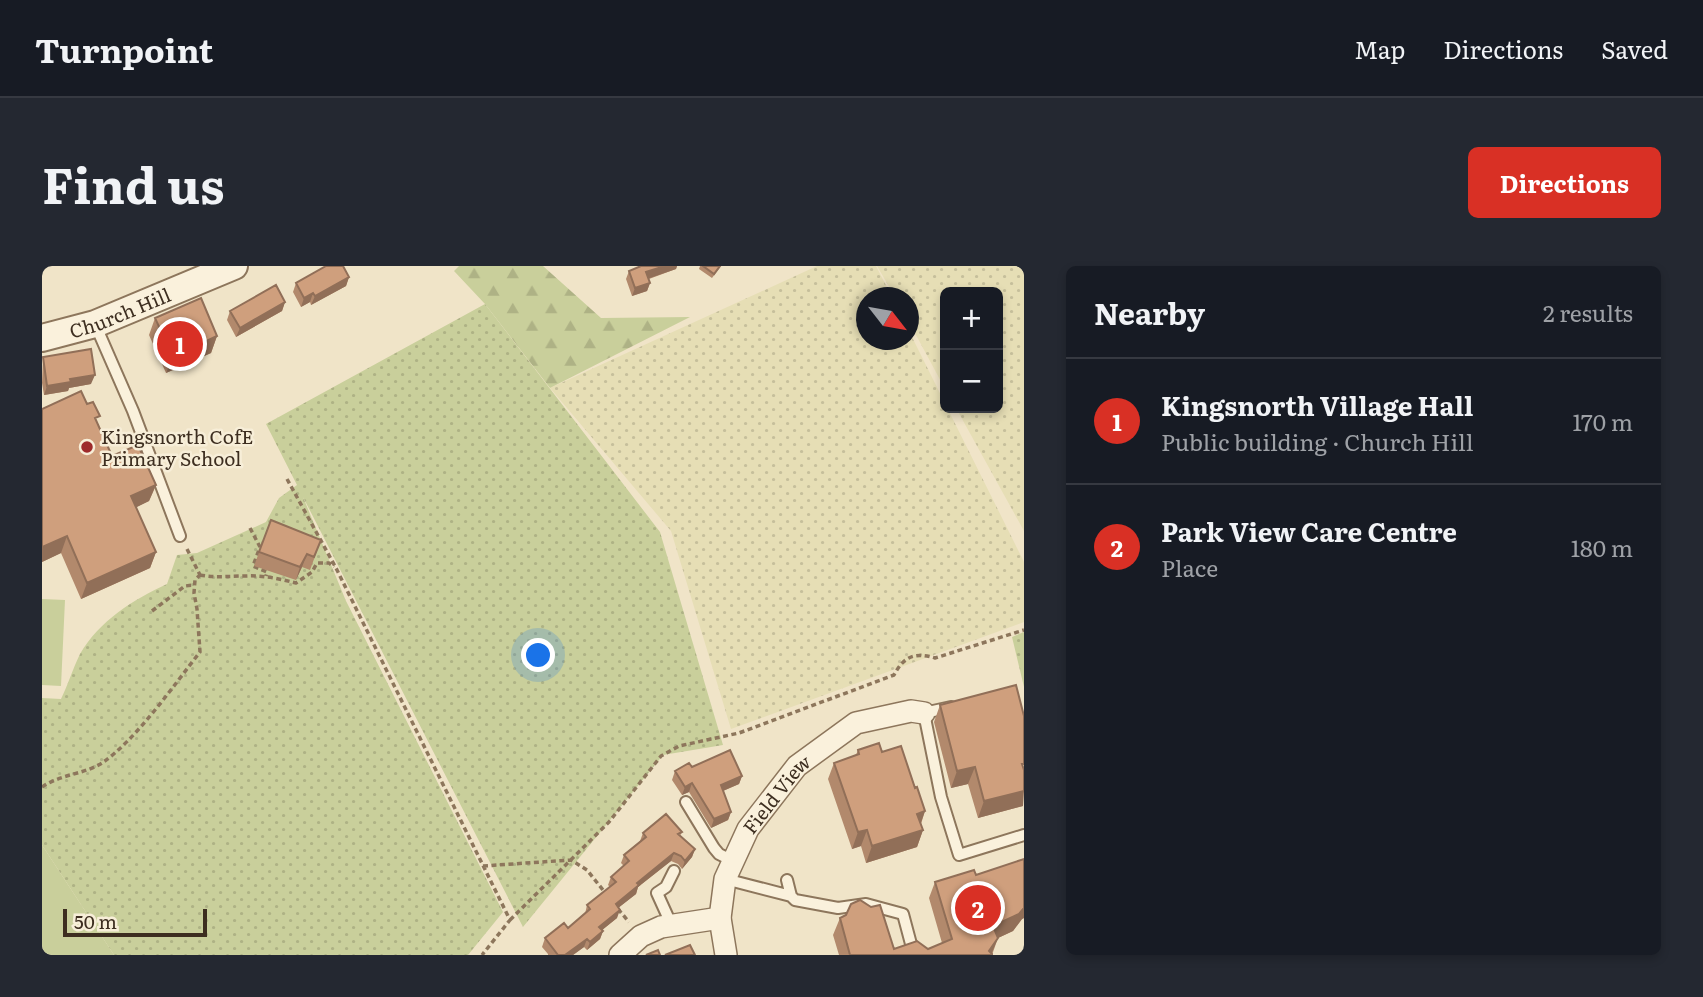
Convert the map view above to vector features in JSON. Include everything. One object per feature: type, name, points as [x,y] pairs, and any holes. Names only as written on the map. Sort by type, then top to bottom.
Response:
[{"type":"street","name":"Church Hill","points":[[42,338],[95,324],[234,266]]},
{"type":"street","name":"Field View","points":[[726,955],[720,918],[729,870],[748,830],[797,766],[856,723],[911,711],[924,713]]},
{"type":"street","points":[[620,955],[641,936],[661,927],[720,918]]},
{"type":"lane","points":[[95,324],[133,411],[180,536]]},
{"type":"lane","points":[[960,705],[924,713],[941,797],[959,855],[1024,835]]},
{"type":"lane","points":[[686,802],[729,870],[795,900],[838,908],[866,904],[903,914],[911,944]]},
{"type":"lane","points":[[672,926],[657,893],[666,887],[674,871]]},
{"type":"lane","points":[[787,880],[791,896]]},
{"type":"path","points":[[287,479],[336,568],[510,920]]},
{"type":"path","points":[[250,528],[260,547],[253,566],[267,572],[265,577]]},
{"type":"path","points":[[180,536],[200,575]]},
{"type":"path","points":[[200,575],[216,578],[265,577],[296,583],[312,572],[317,563],[329,563],[336,568]]},
{"type":"path","points":[[42,787],[61,777],[101,764],[120,748],[152,713],[200,652],[195,580],[200,575]]},
{"type":"path","points":[[152,611],[185,586],[195,585]]},
{"type":"path","points":[[482,955],[510,920],[609,822],[661,756],[679,746],[739,733],[894,675],[900,664],[911,656],[924,654],[935,658],[1024,630]]},
{"type":"path","points":[[483,866],[572,861],[587,870],[610,899]]},
{"type":"path","points":[[618,908],[641,936]]},
{"type":"shaded area","points":[[817,266],[876,266],[887,287],[856,287],[856,350],[918,350],[940,393],[940,413],[950,413],[1024,562],[1024,622],[731,729],[671,531],[550,388]]},
{"type":"shaded area","points":[[877,266],[1024,266],[1024,531],[959,413],[1003,413],[1003,287],[940,287],[940,380],[919,341],[919,287],[889,287]]},
{"type":"green space","points":[[459,266],[543,266],[601,318],[690,317],[550,388],[485,304],[454,271]]},
{"type":"green space","points":[[485,304],[660,532],[723,745],[663,755],[523,927],[303,497],[346,601],[503,912],[468,955],[114,955],[42,845],[42,698],[61,699],[77,659],[88,642],[118,612],[167,584],[177,555],[197,553],[266,522],[279,498],[297,485],[266,424]]},
{"type":"green space","points":[[42,599],[65,600],[61,686],[42,685]]},
{"type":"green space","points":[[1024,632],[1024,687],[1012,637]]},
{"type":"green space","points":[[42,845],[114,955],[42,955]]},
{"type":"building","points":[[326,266],[343,266],[349,277],[315,296],[313,293],[304,298],[296,283]]},
{"type":"building","points":[[641,266],[665,266],[646,272],[650,283],[635,288],[629,271]]},
{"type":"building","points":[[703,266],[720,266],[714,274]]},
{"type":"building","points":[[276,285],[285,302],[240,328],[230,311]]},
{"type":"building","points":[[201,298],[217,336],[173,357],[155,318]]},
{"type":"building","points":[[91,349],[95,375],[47,386],[43,357]]},
{"type":"building","points":[[81,391],[87,404],[93,402],[100,416],[95,418],[112,456],[138,445],[156,485],[131,496],[156,552],[87,583],[67,536],[42,547],[42,409]]},
{"type":"building","points":[[271,520],[321,540],[314,557],[307,554],[300,567],[259,552]]},
{"type":"building","points":[[1016,685],[1024,716],[1024,791],[984,801],[975,767],[957,771],[940,705]]},
{"type":"building","points":[[879,743],[882,752],[901,746],[925,811],[917,814],[923,830],[872,846],[867,830],[858,832],[834,763],[859,754],[858,750]]},
{"type":"building","points":[[730,750],[742,776],[721,785],[731,812],[714,819],[692,783],[685,787],[675,771],[689,763],[692,767]]},
{"type":"building","points":[[666,814],[682,832],[678,834],[695,849],[685,861],[674,853],[616,904],[620,910],[599,927],[603,931],[590,942],[587,939],[565,955],[558,955],[545,938],[564,923],[568,928],[590,909],[587,905],[616,882],[611,877],[629,861],[624,855],[646,837],[643,833]]},
{"type":"building","points":[[1024,859],[1024,908],[1019,914],[993,926],[998,938],[989,951],[992,955],[850,955],[840,918],[846,915],[851,904],[860,900],[871,907],[880,905],[894,949],[917,941],[928,949],[952,939],[935,882],[974,870],[976,875]]},
{"type":"building","points":[[690,945],[695,955],[665,955]]},
{"type":"building","points":[[658,950],[660,955],[646,955]]},
{"type":"place","name":"Kingsnorth Village Hall","points":[[180,344]]},
{"type":"place","name":"Kingsnorth CofE Primary School","points":[[87,447]]},
{"type":"place","name":"Park View Care Centre","points":[[978,908]]}]
